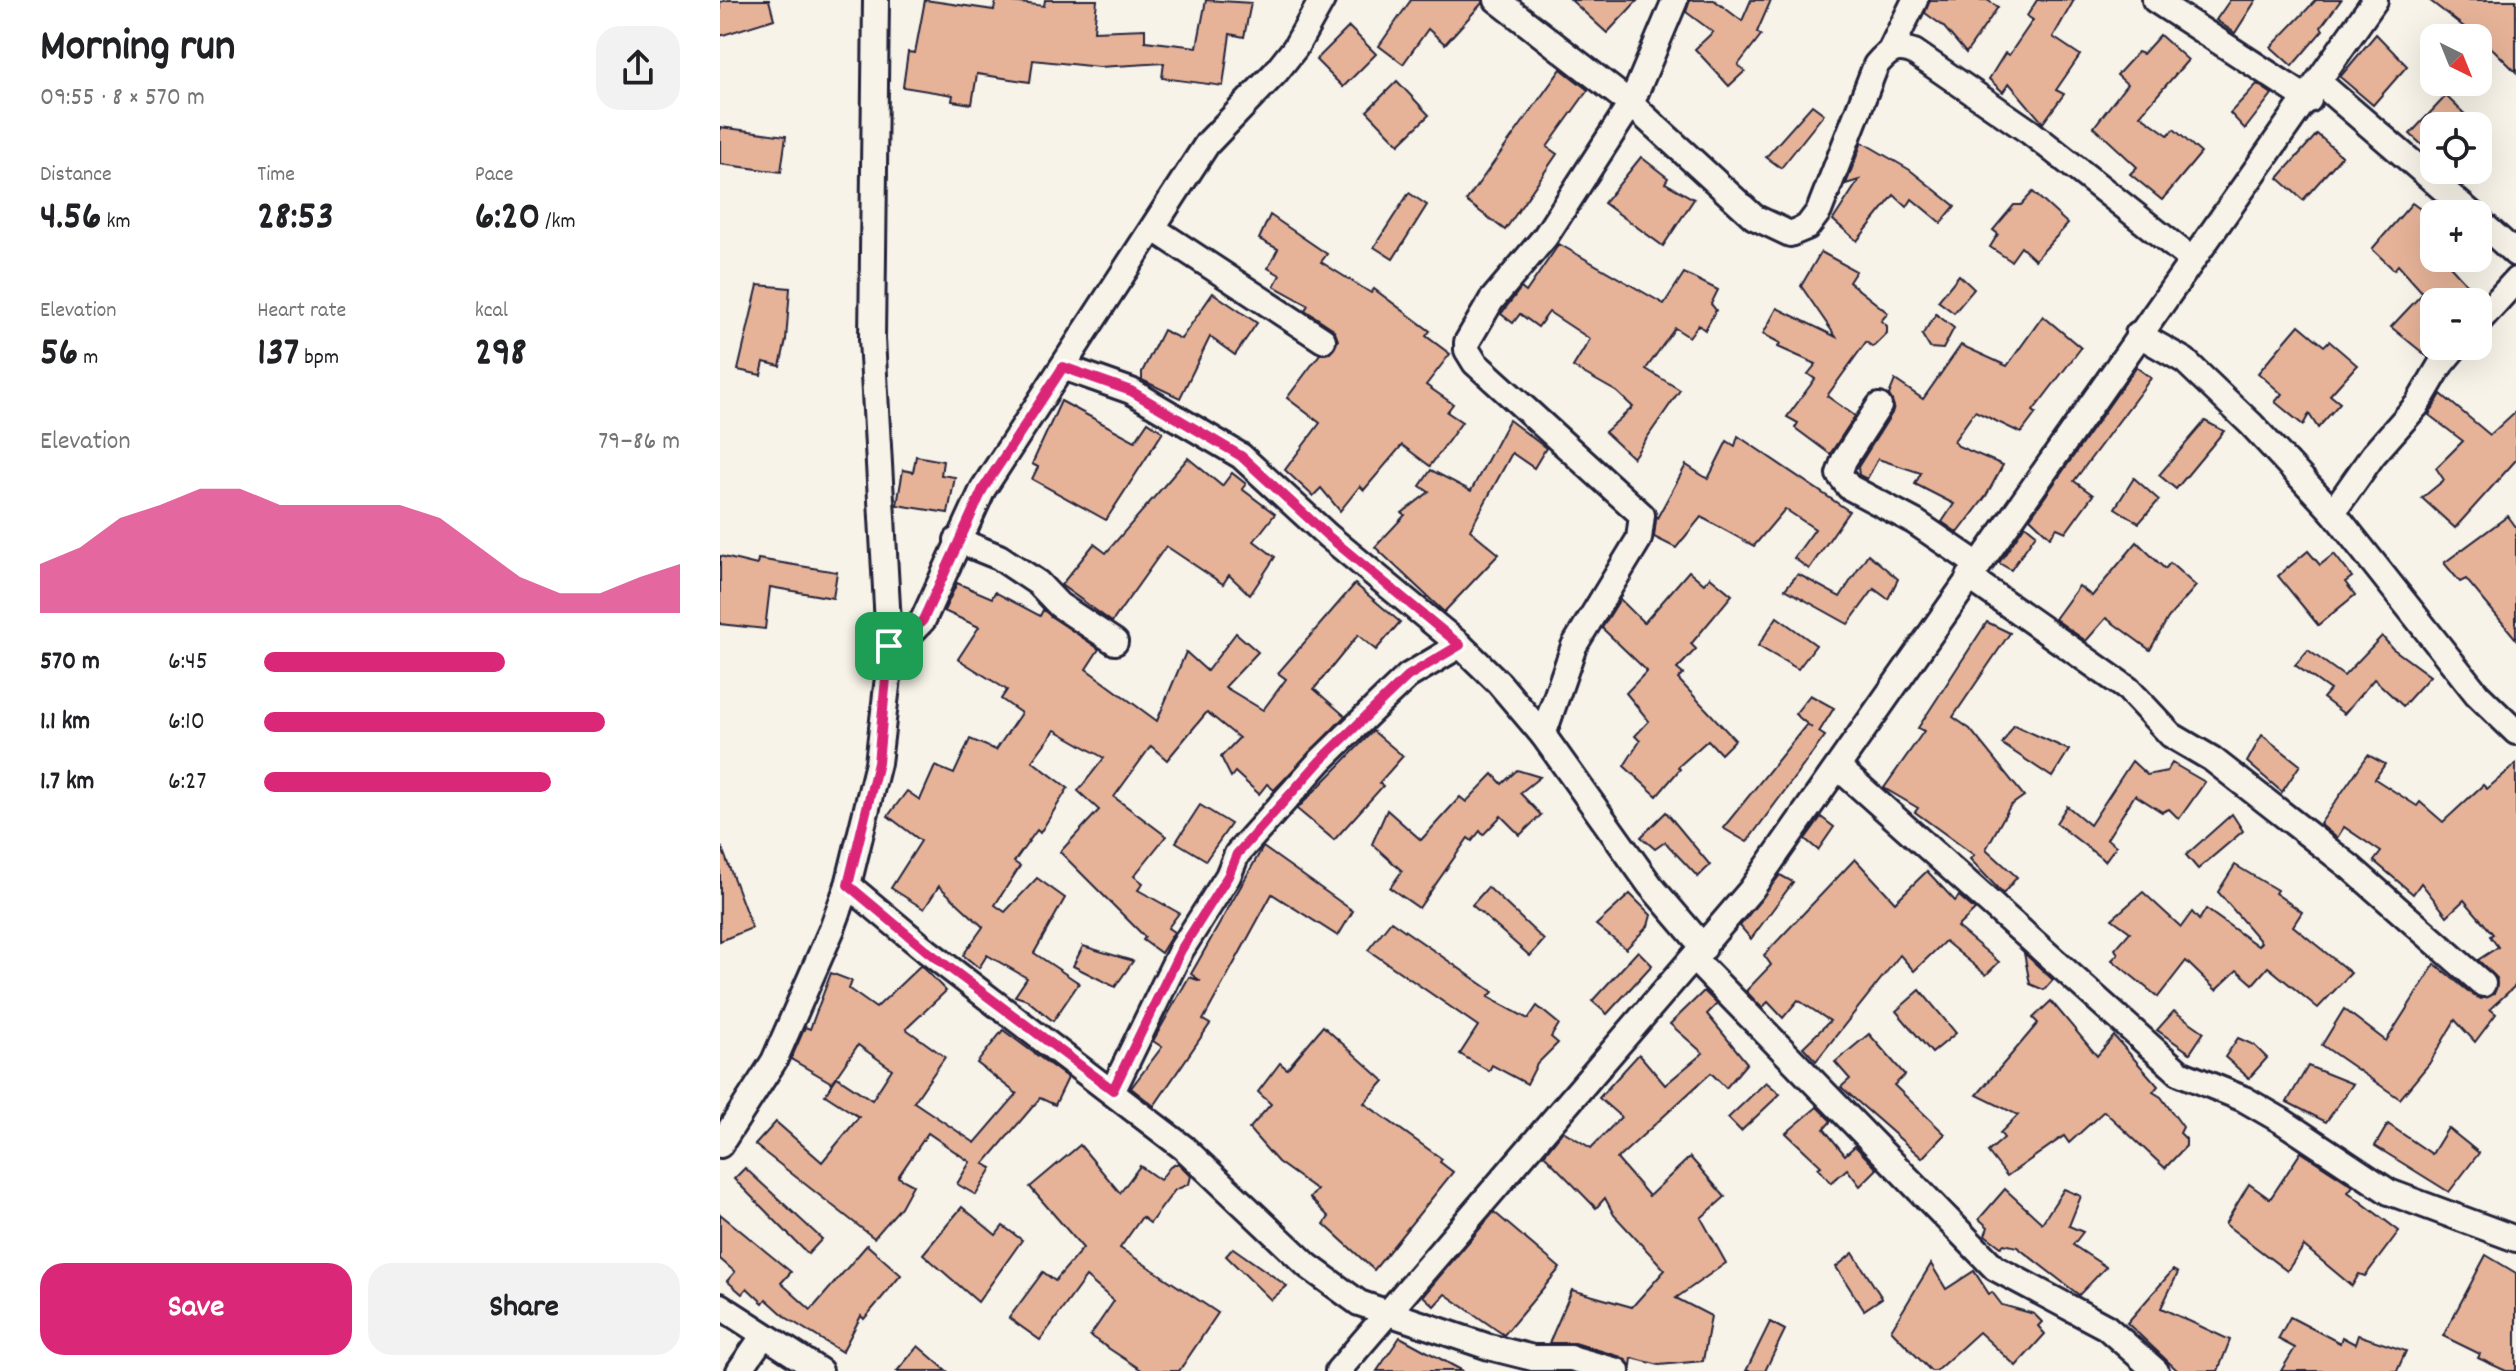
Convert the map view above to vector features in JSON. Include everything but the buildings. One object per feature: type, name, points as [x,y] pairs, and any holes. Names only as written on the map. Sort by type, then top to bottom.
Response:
[{"type":"street","points":[[720,1145],[774,1061],[848,885],[878,763],[889,646],[872,339],[876,0]]},
{"type":"street","points":[[1497,0],[1631,104],[1754,217],[1790,234],[1799,233],[1819,211],[1876,65],[1890,51],[1915,0]]},
{"type":"street","points":[[1543,735],[1574,646],[1639,539],[1642,515],[1475,363],[1467,350],[1467,342],[1491,301],[1545,237],[1631,104],[1675,0]]},
{"type":"street","points":[[2155,0],[2314,91],[2454,200]]},
{"type":"street","points":[[1338,1371],[1700,954],[1751,890],[2375,0]]},
{"type":"street","points":[[889,646],[903,641],[923,620],[957,540],[983,489],[1207,144],[1276,72],[1312,6]]},
{"type":"street","points":[[1890,51],[1901,47],[1914,52],[1991,105],[2191,259]]},
{"type":"street","points":[[1154,229],[1323,340]]},
{"type":"street","points":[[2492,233],[2516,254]]},
{"type":"street","points":[[2492,307],[2516,280]]},
{"type":"street","points":[[2138,334],[2197,371],[2333,512],[2430,639],[2516,732]]},
{"type":"street","points":[[2333,512],[2373,455],[2417,405],[2444,360]]},
{"type":"street","points":[[1063,367],[1131,391],[1241,456],[1328,536],[1460,645],[1499,683],[1543,735],[1700,954],[1995,1268],[2106,1327],[2156,1371]]},
{"type":"street","points":[[1879,406],[1844,460],[1839,474],[1849,487],[1915,522],[2128,689],[2171,735],[2212,759],[2350,867],[2483,984]]},
{"type":"street","points":[[957,540],[999,557],[1038,583],[1059,605],[1115,642]]},
{"type":"street","points":[[1113,1090],[1181,950],[1228,876],[1237,854],[1320,761],[1408,676],[1460,645]]},
{"type":"street","points":[[1839,768],[2180,1073],[2244,1099],[2389,1192],[2516,1239]]},
{"type":"street","points":[[848,885],[927,951],[1113,1090],[1184,1148],[1308,1266],[1359,1303],[1387,1315],[1533,1358],[1571,1358],[1617,1371]]},
{"type":"street","points":[[720,1306],[820,1371]]},
{"type":"street","points":[[739,1371],[764,1335]]},
{"type":"route","points":[[1063,367],[1131,391],[1241,456],[1328,536],[1460,645],[1408,676],[1320,761],[1237,854],[1228,876],[1181,950],[1113,1090],[927,951],[848,885],[878,763],[889,646],[903,641],[923,620],[957,540],[983,489],[1063,367]]}]
